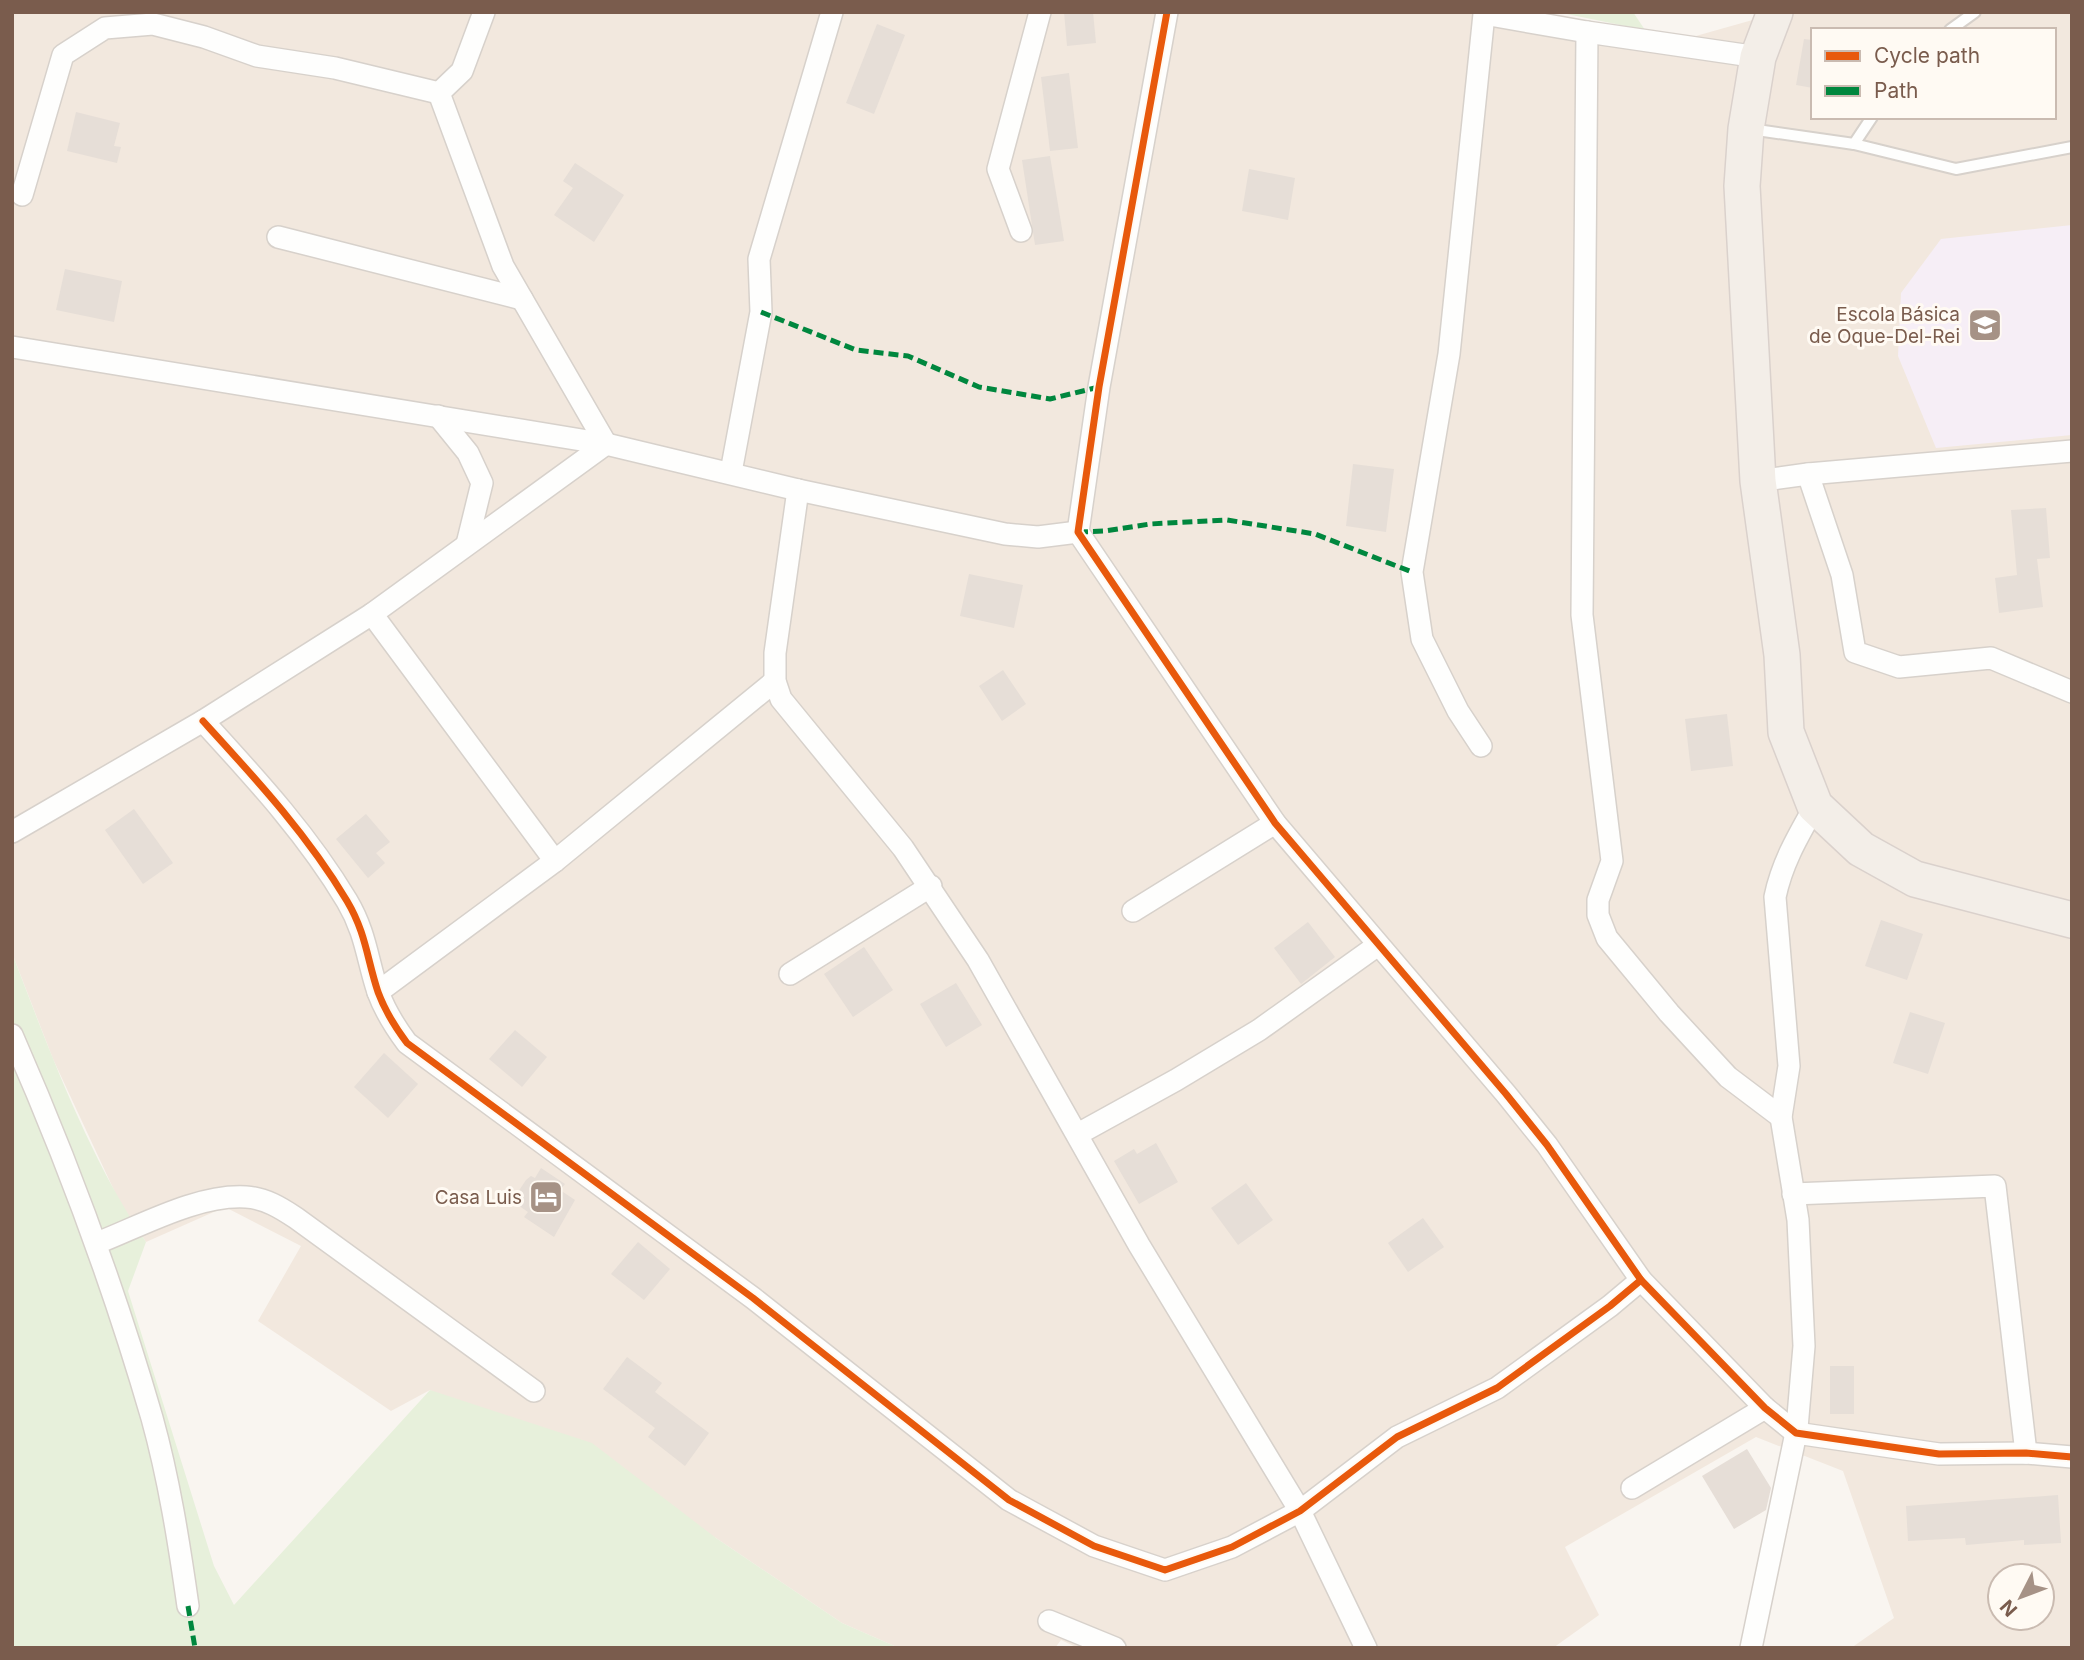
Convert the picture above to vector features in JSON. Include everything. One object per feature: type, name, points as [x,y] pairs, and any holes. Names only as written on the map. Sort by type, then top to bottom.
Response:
[{"type":"main road","points":[[1775,12],[1758,57],[1746,129],[1742,186],[1758,481],[1782,655],[1786,732],[1815,806],[1861,849],[1914,878],[2072,920]]},
{"type":"street","points":[[439,93],[462,71],[484,12]]},
{"type":"street","points":[[731,472],[761,312],[759,259],[832,12]]},
{"type":"street","points":[[1021,231],[998,169],[1040,12]]},
{"type":"street","points":[[1167,12],[1099,387],[1078,532],[1275,823],[1547,1145],[1641,1280],[1765,1408],[1796,1433],[1939,1454],[2026,1453],[2072,1457]]},
{"type":"street","points":[[1481,746],[1458,710],[1422,639],[1412,572],[1449,354],[1484,14],[1587,33],[1758,57]]},
{"type":"street","points":[[22,195],[63,55],[105,28],[153,24],[204,37],[257,56],[335,68],[439,93]]},
{"type":"street","points":[[1587,33],[1582,615],[1612,861],[1598,900],[1598,915],[1607,938],[1669,1013],[1728,1077],[1781,1117]]},
{"type":"street","points":[[439,93],[503,266],[606,444]]},
{"type":"street","points":[[278,237],[522,299]]},
{"type":"street","points":[[12,347],[606,444],[798,490],[1005,534],[1038,537],[1078,532]]},
{"type":"street","points":[[438,416],[468,453],[482,483],[467,544]]},
{"type":"street","points":[[12,832],[203,721],[372,614],[606,444]]},
{"type":"street","points":[[1758,481],[2072,450]]},
{"type":"street","points":[[1808,474],[1842,575],[1855,652],[1899,667],[1991,657],[2072,692]]},
{"type":"street","points":[[798,490],[775,653],[775,681],[781,699],[903,848],[931,886],[978,960],[1139,1245],[1300,1511],[1366,1648]]},
{"type":"street","points":[[372,614],[555,861]]},
{"type":"street","points":[[378,992],[555,861],[775,681]]},
{"type":"street","points":[[203,721],[292,820],[347,901],[368,948],[378,992],[391,1021],[407,1043],[753,1298],[1009,1500],[1094,1546],[1166,1570],[1232,1547],[1300,1511],[1397,1437],[1497,1388],[1610,1306],[1641,1280]]},
{"type":"street","points":[[1751,1648],[1796,1433],[1804,1346],[1798,1220],[1781,1117],[1789,1066],[1775,897],[1790,849],[1815,806]]},
{"type":"street","points":[[1133,911],[1275,823]]},
{"type":"street","points":[[790,974],[931,886]]},
{"type":"street","points":[[1078,1134],[1259,1030],[1378,944]]},
{"type":"street","points":[[12,1035],[97,1243],[152,1420],[188,1605]]},
{"type":"street","points":[[1793,1194],[1995,1186],[2026,1453]]},
{"type":"street","points":[[97,1243],[218,1198],[249,1197],[273,1204],[534,1391]]},
{"type":"street","points":[[1632,1488],[1765,1408]]},
{"type":"street","points":[[1049,1621],[1115,1648]]},
{"type":"lane","points":[[1953,28],[1975,12]]},
{"type":"lane","points":[[1854,144],[1871,119]]},
{"type":"lane","points":[[1746,129],[1854,144],[1956,169],[2072,147]]},
{"type":"shaded area","points":[[12,12],[1531,12],[1671,43],[1781,12],[2072,12],[2072,1648],[1851,1648],[1894,1618],[1843,1471],[1756,1437],[1565,1547],[1599,1615],[1553,1648],[1078,1648],[1061,1640],[1055,1648],[899,1648],[842,1623],[716,1538],[430,1390],[391,1411],[258,1321],[301,1246],[225,1207],[146,1242],[119,1201],[53,1059],[12,953]]},
{"type":"shaded area","name":"Escola Básica de Oque-Del-Rei","points":[[2072,225],[2072,435],[1936,448],[1898,356],[1901,293],[1941,239]]},
{"type":"green space","points":[[1557,12],[1633,12],[1645,30]]},
{"type":"green space","points":[[12,953],[71,1102],[106,1174],[146,1242],[128,1291],[214,1566],[234,1605],[430,1390],[592,1443],[716,1538],[842,1623],[899,1648],[12,1648]]},
{"type":"building","points":[[1064,12],[1093,12],[1096,43],[1067,46]]},
{"type":"building","points":[[877,24],[905,35],[874,114],[846,103]]},
{"type":"building","points":[[1804,39],[1811,40],[1811,88],[1796,85]]},
{"type":"building","points":[[1069,73],[1078,148],[1050,151],[1041,77]]},
{"type":"building","points":[[76,112],[120,123],[114,146],[121,147],[117,163],[67,151]]},
{"type":"building","points":[[1050,156],[1064,241],[1035,245],[1022,160]]},
{"type":"building","points":[[575,163],[624,195],[594,242],[554,215],[573,188],[563,181]]},
{"type":"building","points":[[1249,169],[1295,178],[1288,220],[1242,211]]},
{"type":"building","points":[[65,269],[122,281],[114,322],[56,310]]},
{"type":"building","points":[[1353,464],[1394,469],[1386,532],[1346,526]]},
{"type":"building","points":[[2046,508],[2050,558],[2037,559],[2043,607],[1999,613],[1995,578],[2017,575],[2011,510]]},
{"type":"building","points":[[969,574],[1023,585],[1014,628],[960,616]]},
{"type":"building","points":[[1003,670],[1026,704],[1002,721],[979,686]]},
{"type":"building","points":[[1727,714],[1733,766],[1691,771],[1685,719]]},
{"type":"building","points":[[134,809],[173,863],[143,884],[105,830]]},
{"type":"building","points":[[366,814],[390,842],[376,853],[385,863],[368,878],[336,839]]},
{"type":"building","points":[[1881,920],[1923,934],[1907,980],[1865,966]]},
{"type":"building","points":[[1308,922],[1335,957],[1301,984],[1274,948]]},
{"type":"building","points":[[864,947],[893,990],[853,1017],[824,974]]},
{"type":"building","points":[[956,983],[982,1025],[946,1047],[920,1004]]},
{"type":"building","points":[[1910,1012],[1945,1023],[1928,1074],[1893,1063]]},
{"type":"building","points":[[515,1030],[547,1057],[522,1087],[489,1059]]},
{"type":"building","points":[[384,1053],[418,1084],[388,1118],[354,1087]]},
{"type":"building","points":[[1156,1143],[1178,1182],[1139,1204],[1114,1161],[1134,1149],[1137,1154]]},
{"type":"building","points":[[541,1168],[565,1184],[560,1190],[575,1200],[554,1237],[524,1217],[528,1212],[512,1201],[526,1180],[531,1176],[535,1178]]},
{"type":"building","points":[[1246,1183],[1273,1220],[1238,1245],[1211,1208]]},
{"type":"building","points":[[1423,1218],[1444,1247],[1408,1272],[1388,1243]]},
{"type":"building","points":[[638,1242],[670,1269],[644,1300],[611,1274]]},
{"type":"building","points":[[627,1357],[662,1383],[655,1392],[709,1433],[685,1466],[648,1437],[655,1428],[603,1389]]},
{"type":"building","points":[[1830,1366],[1854,1366],[1854,1414],[1830,1414]]},
{"type":"building","points":[[1747,1449],[1771,1488],[1766,1510],[1734,1529],[1702,1476]]},
{"type":"building","points":[[2058,1495],[2061,1543],[2024,1545],[2024,1540],[1966,1545],[1965,1538],[1908,1541],[1906,1506]]},
{"type":"marked path","points":[[761,312],[856,350],[908,356],[979,387],[1050,399],[1099,387]]},
{"type":"marked path","points":[[1078,532],[1150,524],[1227,520],[1315,534],[1412,572]]},
{"type":"marked path","points":[[188,1606],[195,1648]]},
{"type":"cycle path","points":[[1167,12],[1099,387],[1078,532],[1275,823],[1547,1145],[1641,1280],[1765,1408],[1796,1433],[1939,1454],[2026,1453],[2072,1457]]},
{"type":"cycle path","points":[[203,721],[279,807],[315,853],[347,901],[366,946],[378,992],[394,1025],[407,1043],[753,1298],[1009,1500],[1094,1546],[1165,1570],[1232,1547],[1300,1511],[1397,1437],[1497,1388],[1610,1306],[1641,1280]]},
{"type":"place","name":"Escola Básica de Oque-Del-Rei","points":[[1985,325]]},
{"type":"place","name":"Casa Luis","points":[[546,1197]]}]
